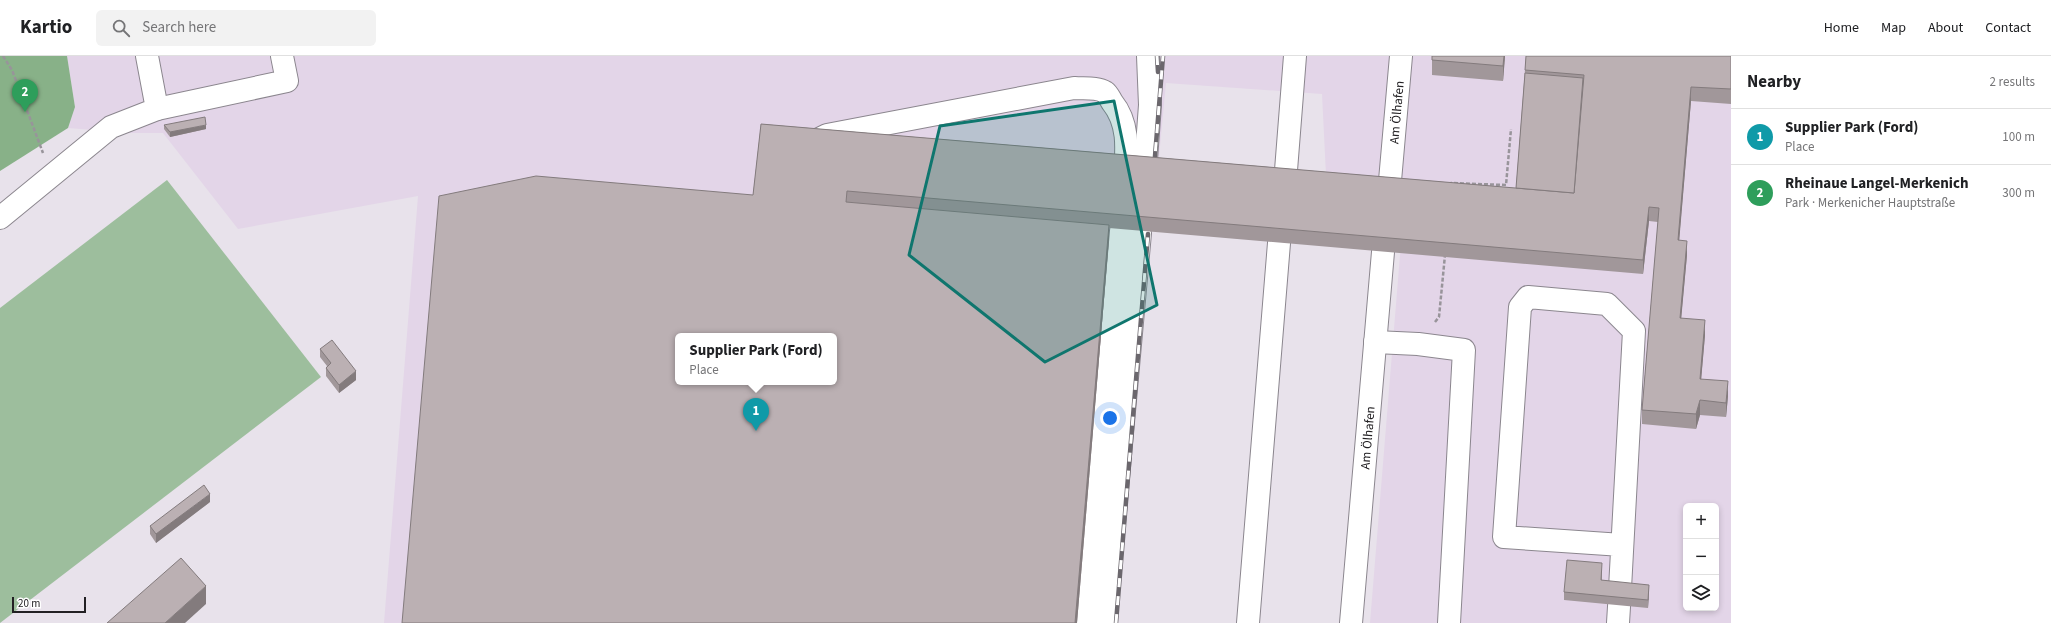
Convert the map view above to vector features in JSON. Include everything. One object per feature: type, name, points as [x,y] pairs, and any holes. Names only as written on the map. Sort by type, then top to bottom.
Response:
[{"type":"street","points":[[147,56],[157,108]]},
{"type":"street","points":[[0,218],[111,127],[157,108],[287,81],[282,56]]},
{"type":"street","points":[[816,144],[816,141],[827,135],[1074,88],[1094,89],[1105,92],[1117,107],[1124,125],[1127,144],[1135,173],[1150,105],[1148,56]]},
{"type":"street","points":[[1284,183],[1295,56]]},
{"type":"street","name":"Am Ölhafen","points":[[1388,192],[1401,56]]},
{"type":"street","points":[[1087,623],[1130,232],[1106,623]]},
{"type":"street","points":[[1248,623],[1280,243]]},
{"type":"street","name":"Am Ölhafen","points":[[1351,623],[1383,252]]},
{"type":"street","points":[[1618,623],[1634,331],[1607,304],[1528,298],[1520,307],[1504,537],[1622,545]]},
{"type":"street","points":[[1375,342],[1418,344],[1464,350],[1448,623]]},
{"type":"path","points":[[3,56],[12,70],[50,176]]},
{"type":"path","points":[[1450,190],[1451,183],[1506,185],[1511,129]]},
{"type":"path","points":[[1418,344],[1439,317],[1445,251]]},
{"type":"highlighted area","points":[[1114,101],[1157,305],[1045,362],[909,255],[940,126]]},
{"type":"shaded area","points":[[67,56],[1731,56],[1731,623],[1370,623],[1405,194],[1326,175],[1322,94],[1166,83],[1115,623],[384,623],[418,196],[238,229],[163,133],[131,133],[68,128],[75,107]]},
{"type":"green space","points":[[0,56],[67,56],[75,107],[68,128],[0,171]]},
{"type":"green space","points":[[167,180],[321,377],[0,623],[0,308]]},
{"type":"building","points":[[1432,56],[1504,56],[1503,66],[1432,60]]},
{"type":"building","points":[[1526,56],[1731,56],[1731,89],[1691,87],[1678,240],[1687,241],[1680,318],[1705,320],[1700,379],[1728,381],[1726,403],[1700,400],[1696,414],[1642,410],[1659,208],[1649,207],[1643,260],[847,191],[846,202],[1109,225],[1075,623],[402,623],[439,196],[536,176],[753,195],[761,124],[1574,193],[1584,75],[1525,70]]},
{"type":"building","points":[[1525,73],[1583,78],[1574,193],[1516,188]]},
{"type":"building","points":[[205,117],[206,125],[170,132],[164,125]]},
{"type":"building","points":[[332,340],[356,371],[339,385],[326,368],[331,363],[320,349]]},
{"type":"building","points":[[204,485],[210,494],[156,534],[150,526]]},
{"type":"building","points":[[181,558],[206,586],[165,623],[107,623]]},
{"type":"building","points":[[1567,560],[1602,563],[1601,580],[1649,585],[1648,600],[1564,592]]},
{"type":"railway","points":[[1157,56],[1158,72]]},
{"type":"railway","points":[[1154,169],[1163,56]]},
{"type":"railway","points":[[1116,623],[1148,234]]},
{"type":"place","name":"Rheinaue Langel-Merkenich","points":[[25,112]]},
{"type":"place","name":"Supplier Park (Ford)","points":[[756,431]]}]
